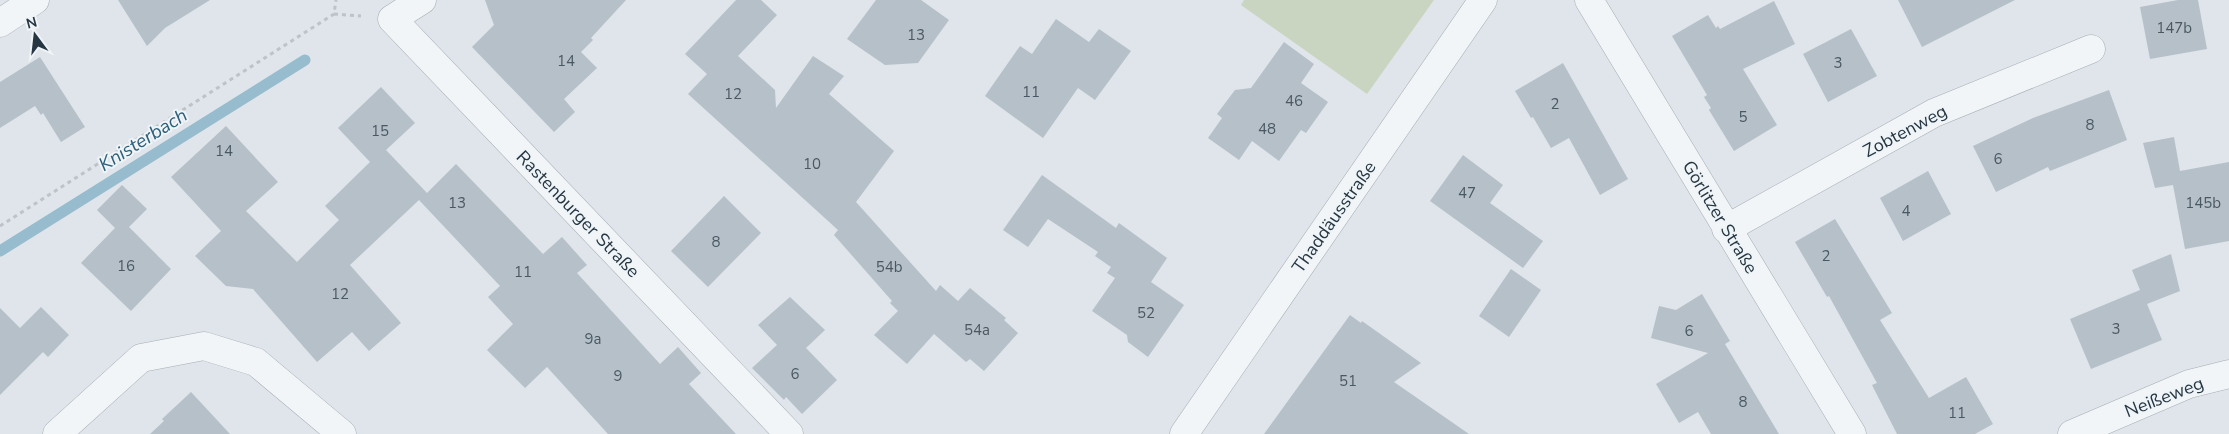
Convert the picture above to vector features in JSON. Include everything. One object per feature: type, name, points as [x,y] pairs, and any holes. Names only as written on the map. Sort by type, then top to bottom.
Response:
[{"type":"street","points":[[0,23],[36,0]]},
{"type":"street","name":"Rastenburger Straße","points":[[422,0],[392,19],[789,434]]},
{"type":"street","name":"Thaddäusstraße","points":[[1184,434],[1483,0]]},
{"type":"street","name":"Görlitzer Straße","points":[[1589,0],[1726,229],[1852,434]]},
{"type":"street","name":"Zobtenweg","points":[[1726,229],[1934,113],[2091,49]]},
{"type":"street","points":[[57,434],[141,358],[204,346],[256,362],[342,434]]},
{"type":"street","name":"Neißeweg","points":[[2072,434],[2189,384],[2229,374]]},
{"type":"path","points":[[0,226],[334,14],[336,0]]},
{"type":"green space","points":[[1244,0],[1434,0],[1367,94],[1241,5]]},
{"type":"building","points":[[118,0],[210,0],[165,28],[147,46]]},
{"type":"building","points":[[485,0],[626,0],[591,38],[593,40],[581,52],[597,68],[564,99],[575,112],[554,132],[472,47],[494,25]]},
{"type":"building","points":[[736,0],[761,0],[777,15],[738,56],[775,90],[776,108],[813,56],[844,76],[829,94],[894,151],[856,202],[936,291],[940,285],[958,301],[970,288],[1006,318],[1004,320],[1018,333],[984,371],[970,359],[966,362],[934,334],[907,364],[874,335],[898,311],[890,303],[892,301],[834,235],[838,230],[688,94],[707,74],[685,54]]},
{"type":"building","points":[[876,0],[921,0],[949,20],[918,63],[885,65],[847,39]]},
{"type":"building","points":[[1898,0],[2015,0],[1922,47]]},
{"type":"building","points":[[2178,0],[2198,0],[2207,49],[2150,59],[2140,7]]},
{"type":"building","points":[[1774,1],[1795,44],[1743,69],[1777,125],[1734,151],[1709,110],[1711,108],[1704,97],[1707,95],[1672,36],[1708,15],[1716,28],[1718,26],[1720,29]]},
{"type":"building","points":[[1056,19],[1089,42],[1099,29],[1131,51],[1095,100],[1078,88],[1043,138],[985,96],[1020,46],[1032,54]]},
{"type":"building","points":[[1851,29],[1877,76],[1828,102],[1803,54]]},
{"type":"building","points":[[1284,42],[1314,64],[1301,83],[1328,102],[1306,133],[1301,130],[1279,161],[1252,141],[1239,160],[1208,138],[1222,118],[1217,114],[1235,90],[1251,88]]},
{"type":"building","points":[[40,57],[85,127],[61,142],[43,113],[41,115],[35,106],[0,128],[0,82]]},
{"type":"building","points":[[1563,63],[1628,179],[1600,195],[1569,138],[1551,148],[1515,91]]},
{"type":"building","points":[[381,87],[415,123],[386,150],[427,193],[456,164],[543,254],[562,237],[587,265],[577,273],[660,364],[678,347],[701,373],[689,384],[736,434],[608,434],[547,367],[525,388],[487,350],[513,324],[488,297],[500,286],[419,200],[350,265],[401,323],[369,351],[352,332],[317,362],[253,289],[226,286],[195,256],[221,231],[171,177],[226,126],[278,182],[246,211],[297,262],[339,220],[325,206],[370,162],[338,128]]},
{"type":"building","points":[[2109,90],[2127,140],[2050,171],[2048,167],[1996,192],[1973,146],[2033,118]]},
{"type":"building","points":[[2174,137],[2180,171],[2229,162],[2229,241],[2185,249],[2173,185],[2155,188],[2143,143]]},
{"type":"building","points":[[1463,155],[1503,185],[1490,203],[1543,241],[1523,268],[1430,201]]},
{"type":"building","points":[[1928,171],[1951,214],[1903,241],[1880,198]]},
{"type":"building","points":[[1042,175],[1116,228],[1119,223],[1167,258],[1151,282],[1184,305],[1148,357],[1128,342],[1127,335],[1092,311],[1115,278],[1107,273],[1111,267],[1095,256],[1098,252],[1048,219],[1028,247],[1003,230]]},
{"type":"building","points":[[122,185],[147,209],[129,227],[171,269],[131,311],[81,263],[115,228],[97,210]]},
{"type":"building","points":[[724,196],[761,233],[708,287],[671,251]]},
{"type":"building","points":[[1835,219],[1892,313],[1880,320],[1929,398],[1966,377],[1993,424],[1975,434],[1897,434],[1872,385],[1877,383],[1829,296],[1827,297],[1795,242]]},
{"type":"building","points":[[2171,254],[2180,291],[2147,304],[2162,340],[2091,369],[2070,319],[2140,290],[2132,270]]},
{"type":"building","points":[[1511,269],[1541,290],[1509,337],[1479,316]]},
{"type":"building","points":[[1702,294],[1730,341],[1725,344],[1779,434],[1711,434],[1698,412],[1679,423],[1656,384],[1708,353],[1651,338],[1659,306],[1676,310]]},
{"type":"building","points":[[790,297],[825,330],[806,348],[837,380],[802,414],[786,397],[784,400],[752,368],[777,345],[758,325]]},
{"type":"building","points":[[41,307],[69,335],[48,357],[43,352],[0,395],[0,308],[20,328]]},
{"type":"building","points":[[1350,315],[1361,323],[1362,321],[1421,363],[1394,382],[1469,434],[1264,434]]},
{"type":"building","points":[[191,392],[230,434],[150,434],[164,421],[162,419]]},
{"type":"waterway","name":"Knisterbach","points":[[0,251],[305,60]]}]
